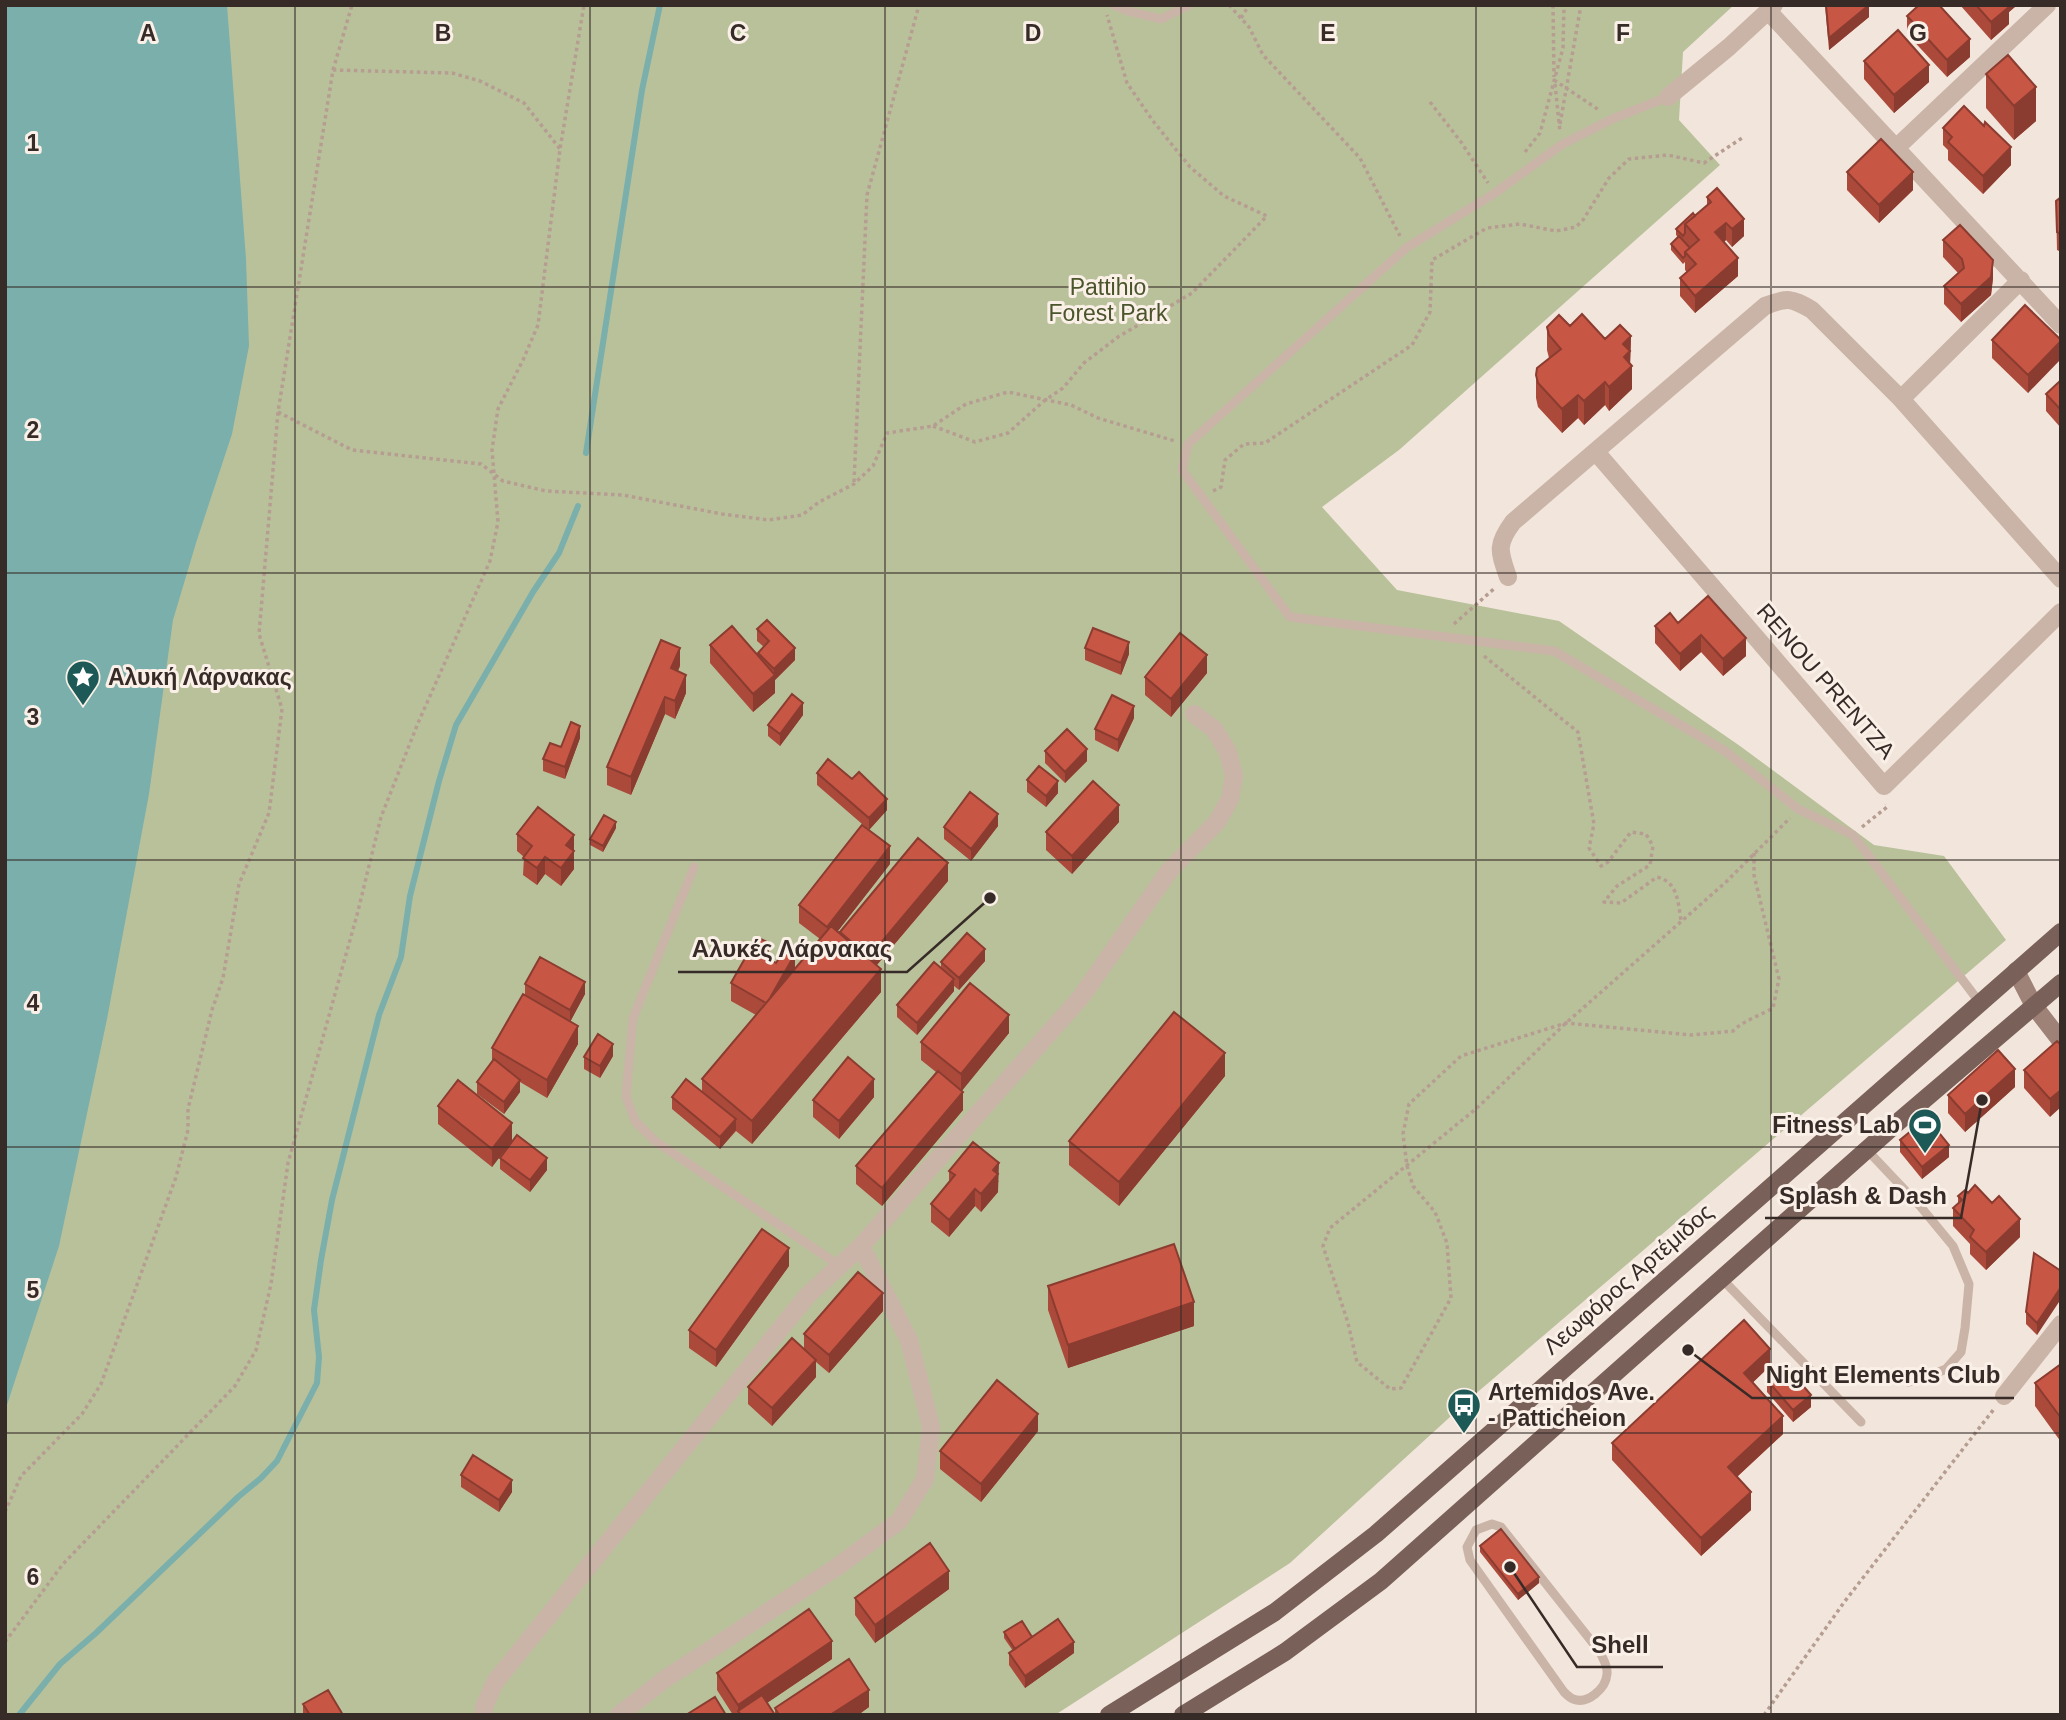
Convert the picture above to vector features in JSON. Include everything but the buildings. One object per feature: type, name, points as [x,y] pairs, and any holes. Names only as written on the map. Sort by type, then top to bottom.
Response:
[{"type":"main road","name":"Λεωφόρος Αρτέμιδος","points":[[1110,1715],[1275,1612],[1376,1534],[2061,932]]},
{"type":"main road","points":[[1183,1715],[1285,1652],[1381,1581],[1867,1150],[2061,983]]},
{"type":"street","points":[[1896,148],[2047,5]]},
{"type":"street","points":[[1668,97],[1771,8],[1896,148],[2061,325]]},
{"type":"street","points":[[1901,399],[2021,280]]},
{"type":"street","points":[[1508,577],[1500,555],[1502,537],[1513,522],[1765,306],[1781,300],[1795,300],[1812,310],[1901,399],[2061,579]]},
{"type":"street","name":"RENOU PRENTZA","points":[[1596,452],[1884,786],[2061,612]]},
{"type":"street","points":[[484,1715],[484,1707],[495,1682],[807,1296],[861,1246],[1081,997],[1169,871],[1217,822],[1230,799],[1234,776],[1228,752],[1214,729],[1194,714]]},
{"type":"street","points":[[2016,971],[2034,1006],[2061,1041]]},
{"type":"street","points":[[619,1715],[665,1679],[836,1567],[899,1521],[925,1479],[931,1427],[909,1340],[861,1246]]},
{"type":"street","points":[[2004,1396],[2061,1324]]},
{"type":"lane","points":[[1114,5],[1161,19],[1189,5]]},
{"type":"lane","points":[[1668,97],[1612,119],[1561,145],[1495,193],[1406,248],[1188,444],[1182,470],[1290,618],[1554,651],[1725,751],[1798,809],[1853,835],[1980,1003]]},
{"type":"lane","points":[[694,867],[633,1018],[626,1096],[635,1121],[655,1141],[840,1266]]},
{"type":"lane","points":[[1867,1150],[1920,1206],[1953,1246],[1969,1284],[1961,1352],[1946,1369],[1919,1380],[1908,1381]]},
{"type":"lane","points":[[1721,1279],[1861,1422]]},
{"type":"lane","points":[[1492,1524],[1501,1527],[1600,1652],[1606,1665],[1607,1676],[1596,1694],[1584,1700],[1574,1700],[1564,1692],[1470,1560],[1467,1547],[1476,1530],[1492,1524]]},
{"type":"path","points":[[5,1512],[21,1476],[82,1414],[102,1384],[176,1177],[188,1130],[188,1109],[222,978],[239,884],[269,813],[282,709],[259,634],[278,412],[333,70],[352,5]]},
{"type":"path","points":[[5,1642],[63,1564],[235,1386],[257,1350],[271,1284],[288,1163],[357,915],[381,817],[418,723],[490,561],[498,522],[492,450],[498,409],[538,324],[560,149],[583,5]]},
{"type":"path","points":[[854,484],[867,195],[919,6],[910,5]]},
{"type":"path","points":[[933,426],[975,442],[1009,433],[1044,401],[1063,388],[1084,363],[1118,337],[1192,293],[1267,216],[1224,196],[1191,167],[1153,121],[1127,83],[1107,19],[1107,5]]},
{"type":"path","points":[[1229,5],[1249,27],[1264,55],[1360,158],[1406,248]]},
{"type":"path","points":[[1241,18],[1249,5]]},
{"type":"path","points":[[1553,5],[1554,80],[1561,145]]},
{"type":"path","points":[[1522,156],[1540,133],[1563,48],[1564,5]]},
{"type":"path","points":[[1559,129],[1581,5]]},
{"type":"path","points":[[333,70],[452,74],[480,81],[524,103],[560,149]]},
{"type":"path","points":[[1554,80],[1612,119]]},
{"type":"path","points":[[1430,103],[1461,142],[1495,193]]},
{"type":"path","points":[[1202,497],[1221,487],[1225,460],[1244,444],[1265,443],[1412,345],[1430,312],[1432,260],[1487,228],[1520,224],[1556,231],[1576,227],[1609,178],[1629,159],[1668,155],[1704,163],[1742,138]]},
{"type":"path","points":[[278,412],[352,450],[481,464],[503,481],[546,491],[623,495],[769,520],[802,515],[819,502],[854,484],[873,466],[887,433],[933,426],[966,404],[1008,392],[1071,405],[1098,418],[1188,444]]},
{"type":"path","points":[[1439,636],[1508,577]]},
{"type":"path","points":[[1463,640],[1578,732],[1594,824],[1589,848],[1601,866],[1608,862],[1631,832],[1646,834],[1654,846],[1650,865],[1617,886],[1604,902],[1621,903],[1657,877],[1666,879],[1676,890],[1681,921]]},
{"type":"path","points":[[1853,835],[1887,807],[1884,786]]},
{"type":"path","points":[[1754,853],[1754,875],[1779,979],[1773,1008],[1739,1024],[1733,1031],[1719,1033],[1690,1035],[1566,1023],[1461,1056],[1409,1104],[1402,1134],[1407,1166],[1413,1186],[1435,1212],[1447,1243],[1451,1298],[1401,1388],[1390,1389],[1357,1362],[1348,1322],[1323,1246],[1330,1228],[1407,1166],[1477,1108],[1566,1023],[1681,921],[1798,809]]},
{"type":"path","points":[[1764,1715],[1846,1601],[2004,1396]]},
{"type":"green space","name":"Pattihio Forest Park","points":[[5,5],[1734,5],[1683,52],[1679,120],[1720,165],[1399,450],[1322,507],[1397,590],[1559,621],[1740,746],[1874,845],[1944,856],[2006,940],[1473,1396],[1290,1563],[1055,1715],[5,1715]]},
{"type":"water","name":"Αλυκή Λάρνακας","points":[[5,5],[227,5],[246,259],[249,346],[232,434],[173,620],[149,794],[107,1019],[59,1246],[5,1411]]},
{"type":"waterway","points":[[586,453],[642,90],[660,5]]},
{"type":"waterway","points":[[19,1715],[60,1664],[277,1461],[317,1383],[319,1357],[314,1310],[332,1200],[379,1015],[401,957],[410,896],[439,781],[456,725],[533,592],[559,553],[578,506]]},
{"type":"place","name":"Αλυκή Λάρνακας","points":[[83,707]]},
{"type":"place","name":"Αλυκές Λάρνακας","points":[[990,898]]},
{"type":"place","name":"Splash & Dash","points":[[1982,1100]]},
{"type":"place","name":"Fitness Lab","points":[[1925,1155]]},
{"type":"place","name":"Night Elements Club","points":[[1688,1350]]},
{"type":"place","name":"Artemidos Ave. - Patticheion","points":[[1464,1435]]},
{"type":"place","name":"Shell","points":[[1510,1567]]}]
